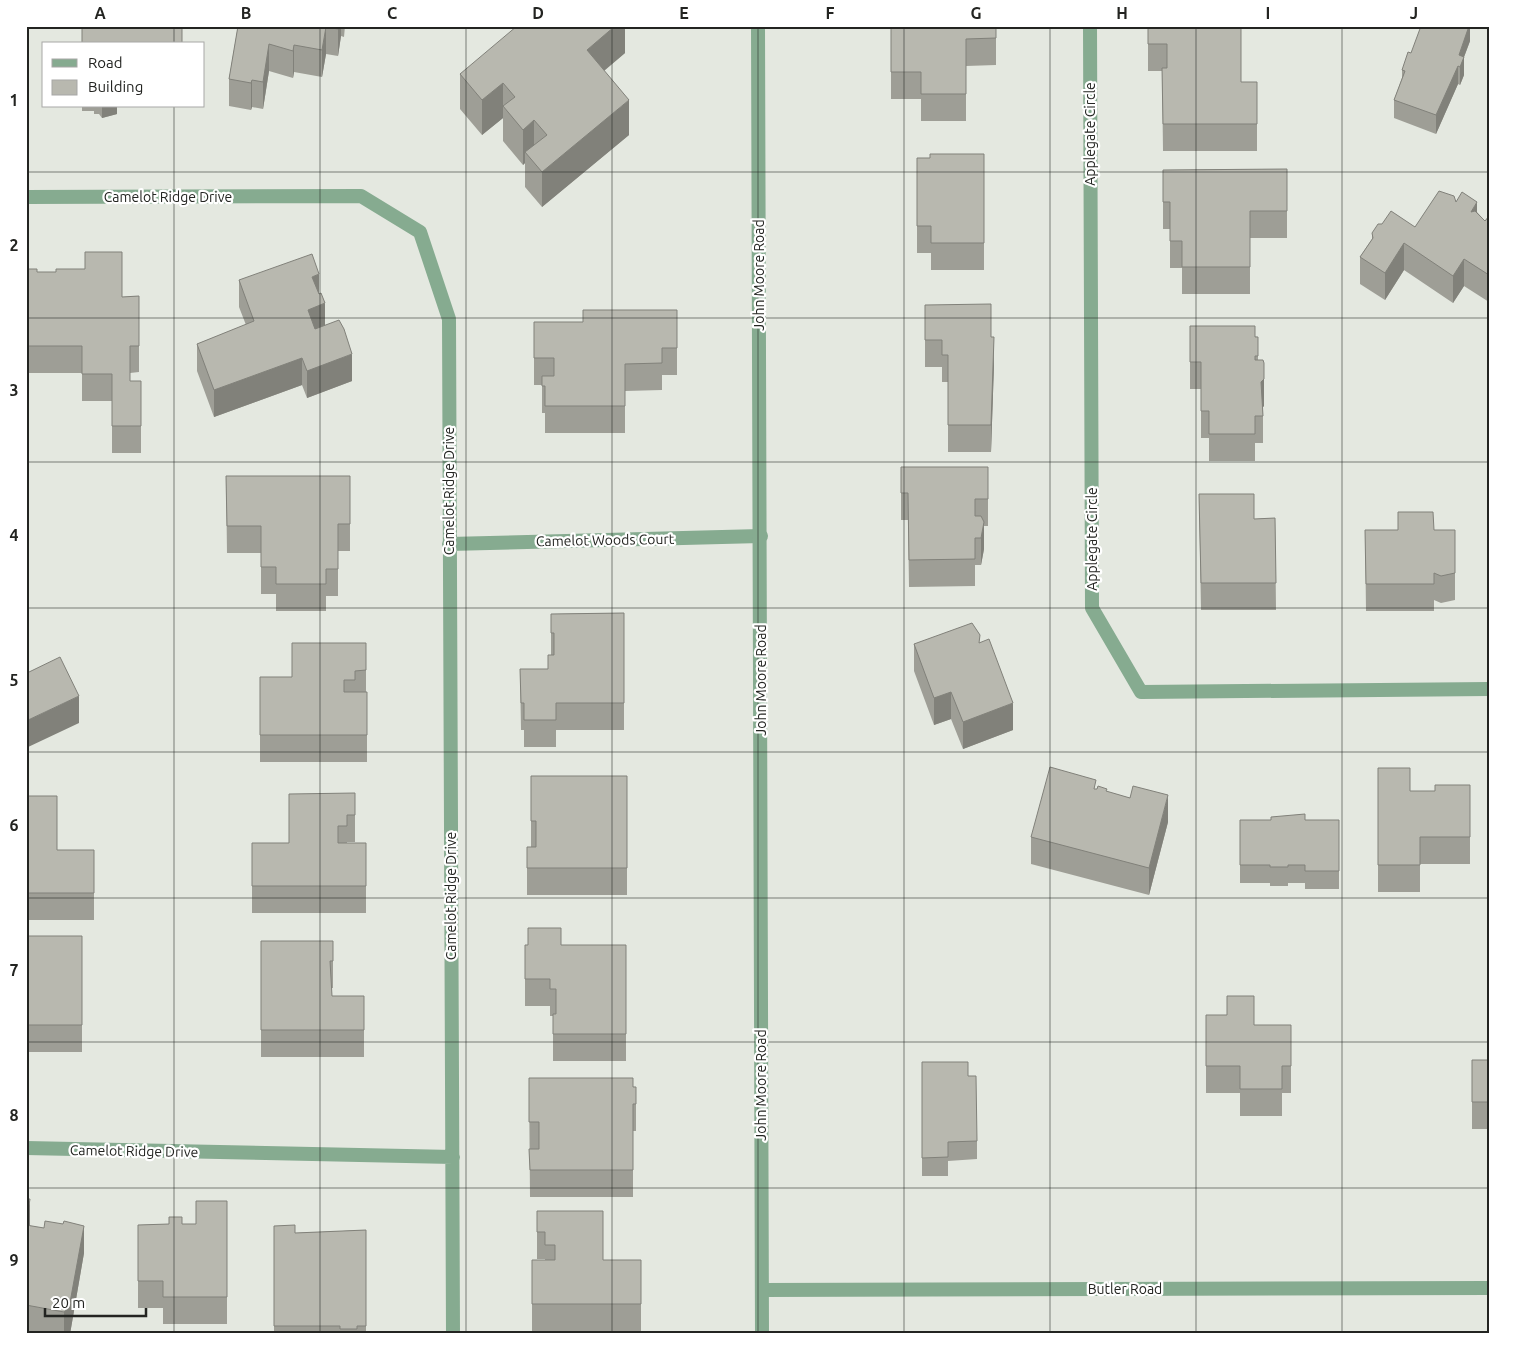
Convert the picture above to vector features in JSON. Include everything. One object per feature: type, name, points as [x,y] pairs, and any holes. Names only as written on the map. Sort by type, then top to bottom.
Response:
[{"type":"street","name":"John Moore Road","points":[[758,26],[762,1334]]},
{"type":"street","name":"Applegate Circle","points":[[1090,26],[1092,608],[1142,692],[1489,689]]},
{"type":"street","name":"Camelot Ridge Drive","points":[[26,197],[361,196],[420,232],[449,319],[453,1334]]},
{"type":"street","name":"Camelot Woods Court","points":[[449,544],[761,536]]},
{"type":"street","name":"Camelot Ridge Drive","points":[[26,1148],[453,1157]]},
{"type":"street","name":"Butler Road","points":[[762,1290],[1489,1288]]},
{"type":"building","points":[[82,26],[182,26],[182,42],[82,42]]},
{"type":"building","points":[[238,26],[338,26],[338,29],[326,27],[322,50],[294,45],[293,51],[269,44],[263,82],[252,80],[251,83],[229,79]]},
{"type":"building","points":[[517,26],[615,26],[587,50],[629,100],[542,172],[525,152],[547,135],[534,120],[523,130],[503,106],[515,97],[503,83],[482,100],[460,74]]},
{"type":"building","points":[[891,26],[996,26],[996,38],[966,39],[966,94],[921,94],[921,72],[891,72]]},
{"type":"building","points":[[1148,26],[1241,26],[1241,82],[1257,82],[1257,124],[1163,124],[1162,68],[1167,68],[1167,44],[1148,44]]},
{"type":"building","points":[[1421,26],[1469,26],[1459,55],[1464,57],[1436,115],[1394,100],[1405,71],[1402,70],[1408,52],[1411,53]]},
{"type":"building","points":[[930,154],[984,154],[984,243],[931,243],[931,226],[917,226],[917,158],[930,158]]},
{"type":"building","points":[[1287,169],[1287,211],[1250,211],[1250,267],[1182,267],[1182,241],[1170,241],[1170,202],[1163,202],[1163,170]]},
{"type":"building","points":[[1439,191],[1454,196],[1456,202],[1462,192],[1477,202],[1471,212],[1475,211],[1485,221],[1489,216],[1489,275],[1464,259],[1453,276],[1404,243],[1385,273],[1360,257],[1373,238],[1372,233],[1378,224],[1382,224],[1391,211],[1415,227]]},
{"type":"building","points":[[85,252],[122,252],[122,297],[139,296],[139,346],[130,346],[130,381],[141,381],[141,426],[112,426],[112,374],[82,374],[82,346],[26,346],[26,269],[37,269],[37,272],[56,272],[56,269],[85,269]]},
{"type":"building","points":[[312,254],[319,274],[312,277],[325,303],[308,310],[315,329],[339,320],[352,354],[307,371],[302,358],[214,390],[197,344],[254,321],[239,280]]},
{"type":"building","points":[[991,304],[991,337],[994,337],[991,425],[948,425],[948,355],[942,355],[942,340],[925,340],[925,305]]},
{"type":"building","points":[[583,310],[677,310],[677,348],[662,348],[662,363],[625,364],[625,406],[545,406],[545,386],[542,386],[542,376],[554,376],[554,358],[534,358],[534,322],[583,322]]},
{"type":"building","points":[[1190,326],[1255,326],[1255,337],[1258,337],[1258,356],[1255,356],[1255,360],[1263,360],[1264,379],[1261,382],[1263,416],[1255,416],[1255,434],[1209,434],[1209,411],[1201,411],[1201,362],[1190,362]]},
{"type":"building","points":[[901,467],[988,467],[988,499],[975,499],[975,516],[981,516],[984,522],[981,538],[975,538],[975,559],[909,560],[908,493],[901,493]]},
{"type":"building","points":[[226,476],[350,476],[350,524],[338,524],[338,569],[326,569],[326,584],[276,584],[276,567],[261,567],[261,526],[227,526]]},
{"type":"building","points":[[1199,494],[1254,494],[1254,519],[1275,518],[1276,583],[1201,583]]},
{"type":"building","points":[[1398,512],[1433,512],[1434,530],[1455,530],[1455,573],[1441,576],[1434,573],[1434,584],[1366,584],[1365,530],[1398,530]]},
{"type":"building","points":[[624,613],[624,703],[556,703],[556,720],[524,720],[524,703],[521,703],[520,669],[548,669],[548,655],[554,655],[554,633],[551,633],[551,614]]},
{"type":"building","points":[[972,623],[980,635],[979,643],[989,639],[1013,703],[963,722],[951,692],[934,698],[914,644]]},
{"type":"building","points":[[292,643],[366,643],[366,670],[355,671],[355,680],[344,680],[344,692],[367,692],[367,735],[260,735],[260,677],[292,677]]},
{"type":"building","points":[[60,657],[79,696],[26,721],[26,672]]},
{"type":"building","points":[[1050,767],[1096,780],[1094,789],[1097,789],[1098,786],[1107,789],[1106,791],[1130,798],[1133,786],[1168,795],[1149,868],[1031,837]]},
{"type":"building","points":[[1378,768],[1410,768],[1410,791],[1435,791],[1435,785],[1470,785],[1470,837],[1420,837],[1420,865],[1378,865]]},
{"type":"building","points":[[531,776],[627,776],[627,868],[527,868],[527,847],[536,847],[536,821],[531,821]]},
{"type":"building","points":[[355,793],[355,815],[347,815],[347,826],[338,826],[338,843],[366,843],[366,886],[252,886],[252,843],[289,843],[289,794]]},
{"type":"building","points":[[26,796],[57,796],[57,850],[94,850],[94,893],[26,893]]},
{"type":"building","points":[[1305,814],[1305,820],[1339,820],[1339,871],[1305,871],[1305,865],[1270,867],[1270,865],[1240,865],[1240,820],[1271,820],[1271,817]]},
{"type":"building","points":[[528,928],[561,928],[561,945],[626,945],[626,1034],[553,1034],[553,1014],[556,1014],[556,989],[550,989],[550,979],[525,979],[525,945],[528,945]]},
{"type":"building","points":[[26,936],[82,936],[82,1025],[26,1025]]},
{"type":"building","points":[[261,941],[333,941],[333,961],[330,961],[332,996],[364,996],[364,1030],[261,1030]]},
{"type":"building","points":[[1227,996],[1254,996],[1254,1025],[1291,1025],[1291,1066],[1282,1066],[1282,1089],[1240,1089],[1240,1066],[1206,1066],[1206,1015],[1227,1015]]},
{"type":"building","points":[[1472,1060],[1489,1060],[1489,1102],[1472,1102]]},
{"type":"building","points":[[922,1062],[968,1062],[968,1076],[976,1076],[977,1141],[948,1142],[948,1157],[922,1158]]},
{"type":"building","points":[[529,1078],[633,1078],[633,1087],[636,1087],[636,1104],[633,1104],[633,1170],[530,1170],[529,1149],[539,1149],[539,1122],[529,1122]]},
{"type":"building","points":[[26,1199],[30,1199],[26,1223]]},
{"type":"building","points":[[196,1201],[227,1201],[227,1297],[163,1297],[163,1281],[138,1281],[138,1225],[169,1224],[169,1217],[182,1217],[182,1224],[196,1224]]},
{"type":"building","points":[[537,1211],[603,1211],[603,1260],[641,1260],[641,1304],[532,1304],[532,1260],[555,1260],[555,1245],[545,1245],[545,1232],[537,1232]]},
{"type":"building","points":[[45,1221],[63,1224],[64,1221],[84,1226],[69,1308],[64,1312],[26,1305],[26,1225],[44,1228]]},
{"type":"building","points":[[295,1225],[295,1233],[366,1230],[366,1326],[357,1326],[357,1329],[340,1329],[340,1326],[274,1326],[274,1226]]}]
